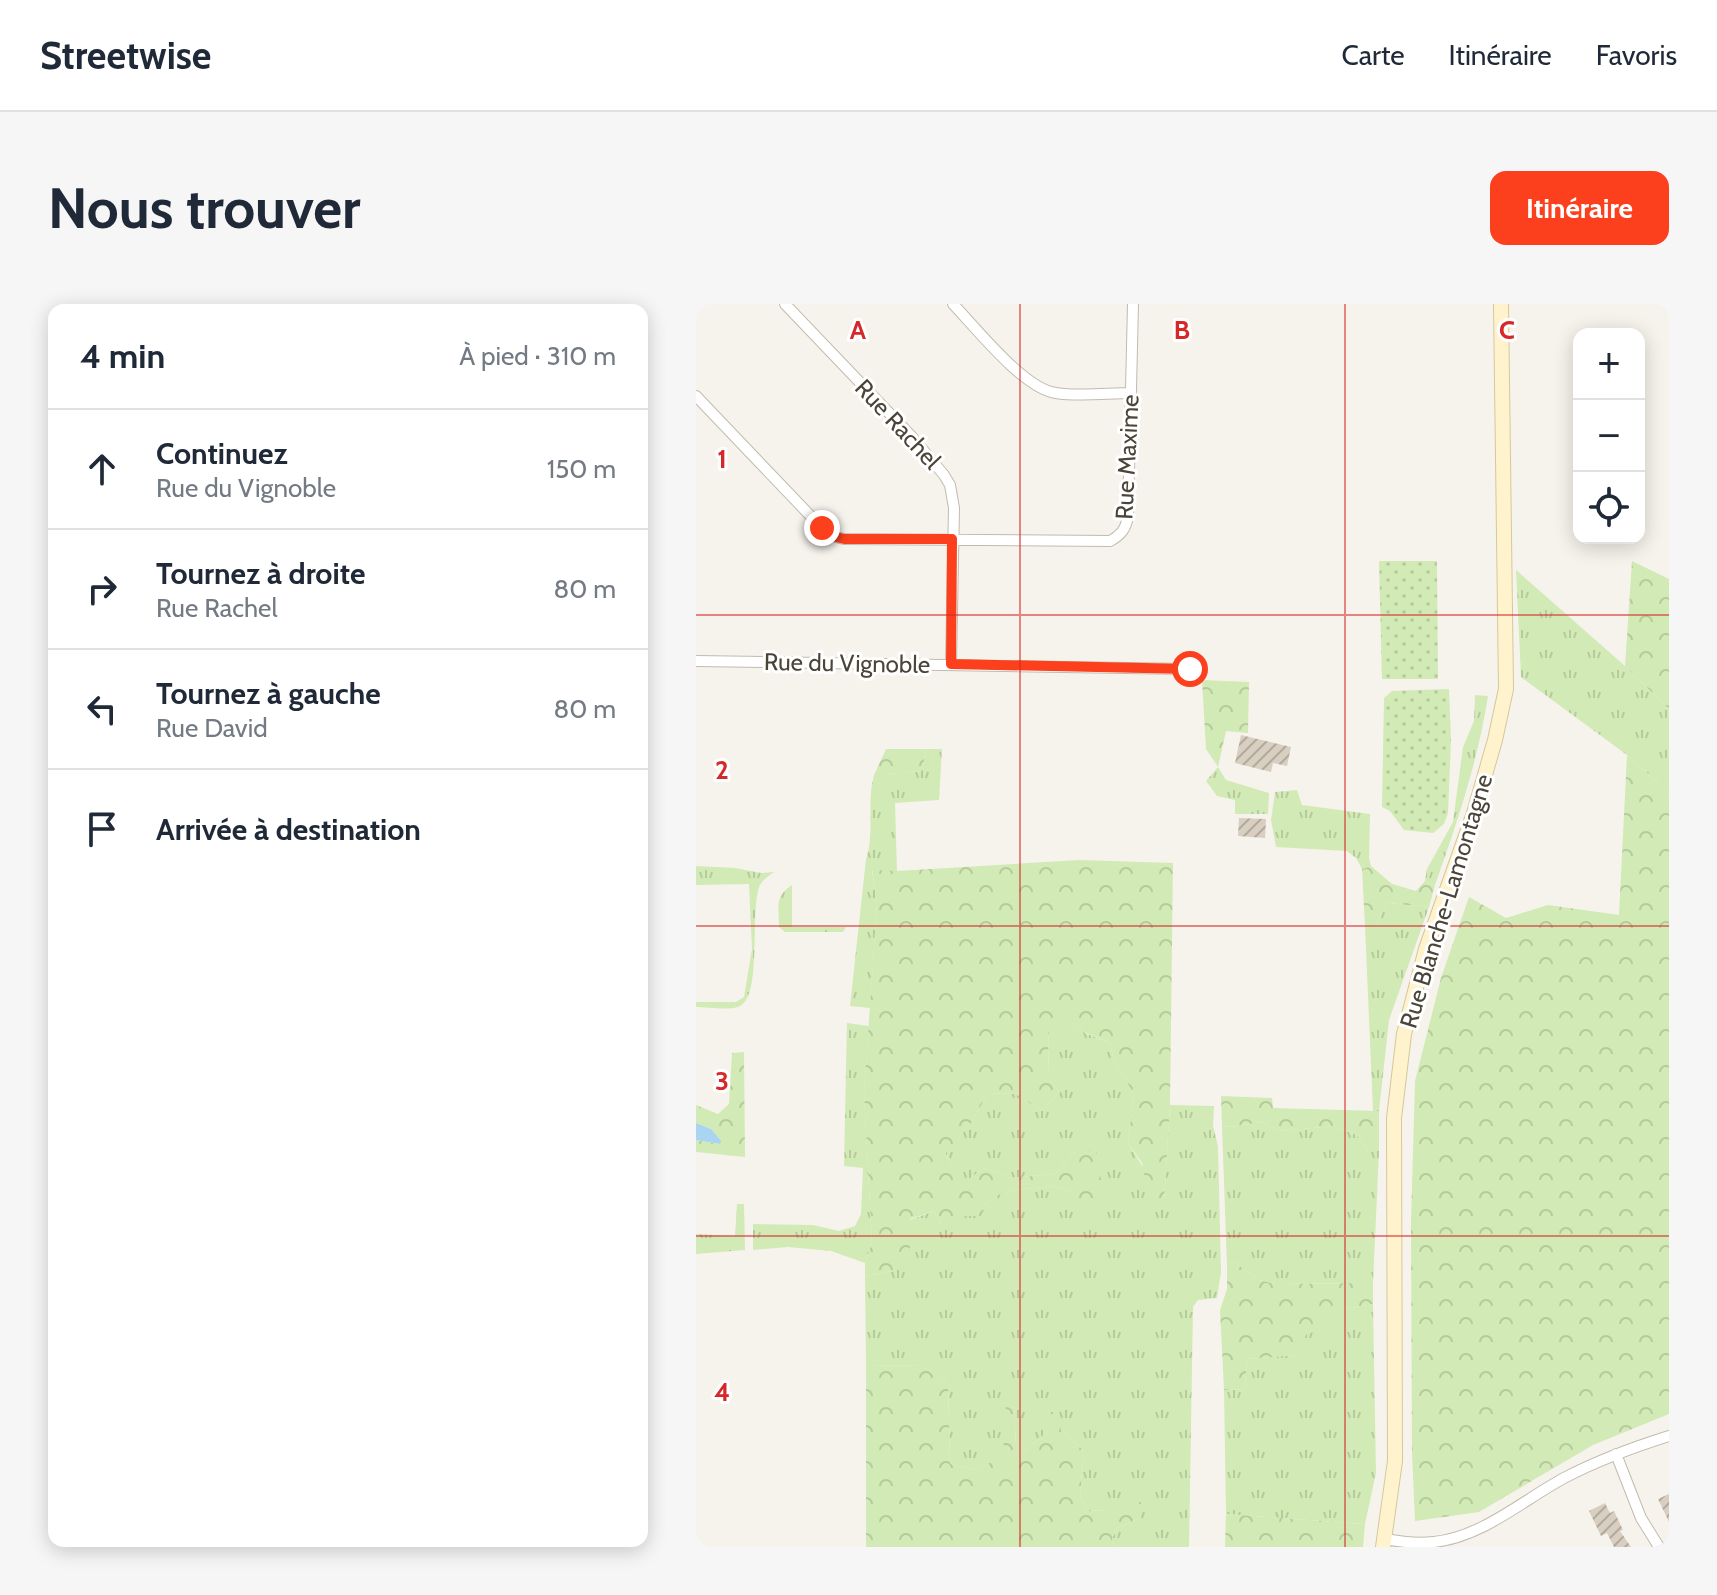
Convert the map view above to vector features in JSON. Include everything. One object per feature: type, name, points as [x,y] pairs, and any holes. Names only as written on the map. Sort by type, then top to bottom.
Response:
[{"type":"street","name":"Rue Rachel","points":[[785,304],[913,438],[950,485],[953,496],[951,664]]},
{"type":"street","points":[[953,304],[1021,375],[1043,390],[1057,394],[1131,393]]},
{"type":"street","name":"Rue Maxime","points":[[952,539],[1110,541],[1120,536],[1127,526],[1128,516],[1133,304]]},
{"type":"street","name":"Rue Blanche-Lamontagne","points":[[1384,1543],[1395,1461],[1394,1118],[1404,1034],[1426,949],[1474,813],[1506,689],[1501,304]]},
{"type":"street","points":[[696,396],[832,536],[844,539],[952,539]]},
{"type":"street","name":"Rue du Vignoble","points":[[696,661],[1190,669]]},
{"type":"street","points":[[1384,1543],[1432,1543],[1456,1539],[1477,1530],[1565,1478],[1616,1454],[1669,1436]]},
{"type":"street","points":[[1616,1454],[1641,1518],[1659,1547]]},
{"type":"green space","points":[[1379,561],[1437,561],[1438,679],[1382,679]]},
{"type":"green space","points":[[1632,561],[1669,579],[1669,709],[1625,666]]},
{"type":"green space","points":[[1516,570],[1669,709],[1669,793],[1627,755],[1521,677]]},
{"type":"green space","points":[[1202,680],[1249,682],[1248,733],[1226,731],[1218,767],[1206,749]]},
{"type":"green space","points":[[1449,689],[1451,739],[1448,813],[1444,824],[1433,833],[1404,830],[1390,811],[1382,807],[1384,698],[1392,691]]},
{"type":"green space","points":[[1475,695],[1488,696],[1479,744],[1435,885],[1425,881],[1427,869],[1453,822],[1463,747],[1474,721]]},
{"type":"green space","points":[[886,749],[926,749],[922,771],[887,774],[879,784],[872,784]]},
{"type":"green space","points":[[926,749],[942,749],[939,800],[895,803],[897,871],[872,871],[877,903],[870,1008],[850,1006],[870,841],[872,784],[879,784],[886,774],[922,771]]},
{"type":"green space","points":[[1627,755],[1669,793],[1669,1414],[1593,1445],[1479,1512],[1415,1521],[1411,1222],[1415,1081],[1441,978],[1469,897],[1506,918],[1548,905],[1619,915]]},
{"type":"green space","points":[[1218,767],[1226,780],[1269,793],[1268,814],[1235,814],[1235,800],[1217,796],[1206,781]]},
{"type":"green space","points":[[1297,790],[1302,805],[1370,814],[1371,866],[1362,869],[1356,858],[1347,851],[1276,847],[1271,820],[1275,792]]},
{"type":"green space","points":[[1079,860],[1173,863],[1170,1105],[1164,1201],[1149,1198],[1142,1163],[1128,1143],[1134,1094],[1114,1061],[1110,1043],[1084,1032],[1074,1023],[1048,1030],[1049,1080],[1060,1092],[1042,1111],[1016,1094],[988,1093],[971,1123],[945,1154],[965,1182],[984,1168],[1011,1178],[1055,1174],[1076,1151],[1096,1150],[1101,1180],[1093,1215],[1076,1216],[1070,1191],[1052,1186],[1004,1191],[984,1205],[983,1216],[960,1216],[948,1229],[941,1224],[934,1211],[910,1219],[910,1254],[892,1271],[865,1276],[865,1263],[872,1243],[864,1093],[877,903],[872,870]]},
{"type":"green space","points":[[696,866],[774,872],[764,879],[757,896],[754,969],[747,999],[740,1006],[725,1009],[696,1007],[696,1002],[736,1002],[744,997],[752,949],[749,884],[696,885]]},
{"type":"green space","points":[[1371,866],[1392,884],[1416,891],[1425,881],[1435,885],[1429,907],[1388,903],[1377,926],[1365,926],[1362,869]]},
{"type":"green space","points":[[792,885],[792,927],[846,927],[843,932],[785,932],[779,927],[780,898]]},
{"type":"green space","points":[[1388,903],[1429,907],[1389,1020],[1379,1111],[1373,1111],[1365,926],[1377,926]]},
{"type":"green space","points":[[847,1023],[869,1026],[864,1093],[872,1243],[865,1263],[831,1251],[788,1247],[753,1250],[753,1224],[813,1225],[839,1231],[855,1226],[861,1214],[863,1168],[844,1166]]},
{"type":"green space","points":[[1074,1023],[1085,1033],[1110,1043],[1114,1061],[1134,1094],[1128,1143],[1164,1201],[1170,1105],[1214,1106],[1221,1272],[1217,1298],[1198,1300],[1193,1307],[1189,1547],[1115,1547],[1112,1539],[1117,1528],[1140,1518],[1108,1510],[1088,1511],[1080,1495],[1084,1451],[1061,1431],[1048,1431],[1025,1451],[1016,1446],[1014,1404],[1004,1455],[978,1470],[950,1464],[948,1383],[923,1366],[866,1365],[865,1276],[892,1271],[910,1220],[934,1211],[941,1224],[984,1205],[1004,1191],[1052,1186],[1070,1191],[1076,1151],[1055,1174],[1011,1178],[984,1168],[964,1183],[945,1153],[971,1123],[988,1093],[1016,1094],[1042,1111],[1060,1092],[1049,1080],[1048,1029]]},
{"type":"green space","points":[[744,1052],[745,1157],[696,1152],[696,1140],[720,1144],[711,1129],[696,1123],[696,1105],[718,1114],[729,1104],[732,1053]]},
{"type":"green space","points":[[1221,1096],[1272,1098],[1273,1108],[1379,1111],[1379,1151],[1368,1151],[1357,1135],[1333,1126],[1281,1131],[1262,1122],[1222,1126]]},
{"type":"green space","points":[[1262,1122],[1281,1131],[1333,1126],[1357,1135],[1368,1151],[1379,1151],[1373,1283],[1275,1284],[1259,1280],[1234,1262],[1227,1267],[1222,1126]]},
{"type":"green space","points":[[737,1204],[744,1204],[745,1250],[696,1254],[696,1234],[735,1236]]},
{"type":"green space","points":[[1234,1262],[1259,1280],[1275,1284],[1373,1283],[1373,1304],[1345,1309],[1327,1331],[1307,1333],[1297,1355],[1247,1359],[1245,1389],[1224,1390],[1220,1310],[1227,1289],[1227,1267]]},
{"type":"green space","points":[[1373,1304],[1376,1473],[1365,1524],[1226,1514],[1224,1390],[1245,1389],[1247,1359],[1296,1355],[1307,1332],[1327,1330],[1345,1309]]},
{"type":"green space","points":[[866,1365],[923,1366],[948,1383],[950,1464],[978,1470],[1003,1455],[1006,1405],[1014,1403],[1016,1446],[1025,1451],[1048,1431],[1049,1412],[1059,1412],[1061,1431],[1084,1451],[1080,1495],[1088,1511],[1108,1510],[1129,1490],[1142,1504],[1140,1518],[1117,1528],[1112,1539],[1115,1547],[866,1547]]},
{"type":"green space","points":[[1226,1514],[1365,1524],[1363,1547],[1225,1547]]},
{"type":"water","points":[[696,1123],[711,1129],[721,1141],[720,1144],[696,1140]]},
{"type":"building","points":[[1241,735],[1291,747],[1287,766],[1273,763],[1271,772],[1235,763]]},
{"type":"building","points":[[1239,818],[1266,819],[1265,838],[1238,836]]},
{"type":"building","points":[[1669,1494],[1669,1522],[1658,1499]]},
{"type":"building","points":[[1605,1503],[1610,1513],[1614,1511],[1623,1530],[1620,1531],[1631,1547],[1614,1547],[1607,1533],[1601,1536],[1589,1511]]},
{"type":"route","points":[[822,528],[832,536],[844,539],[952,539],[951,664],[1190,669]]}]
